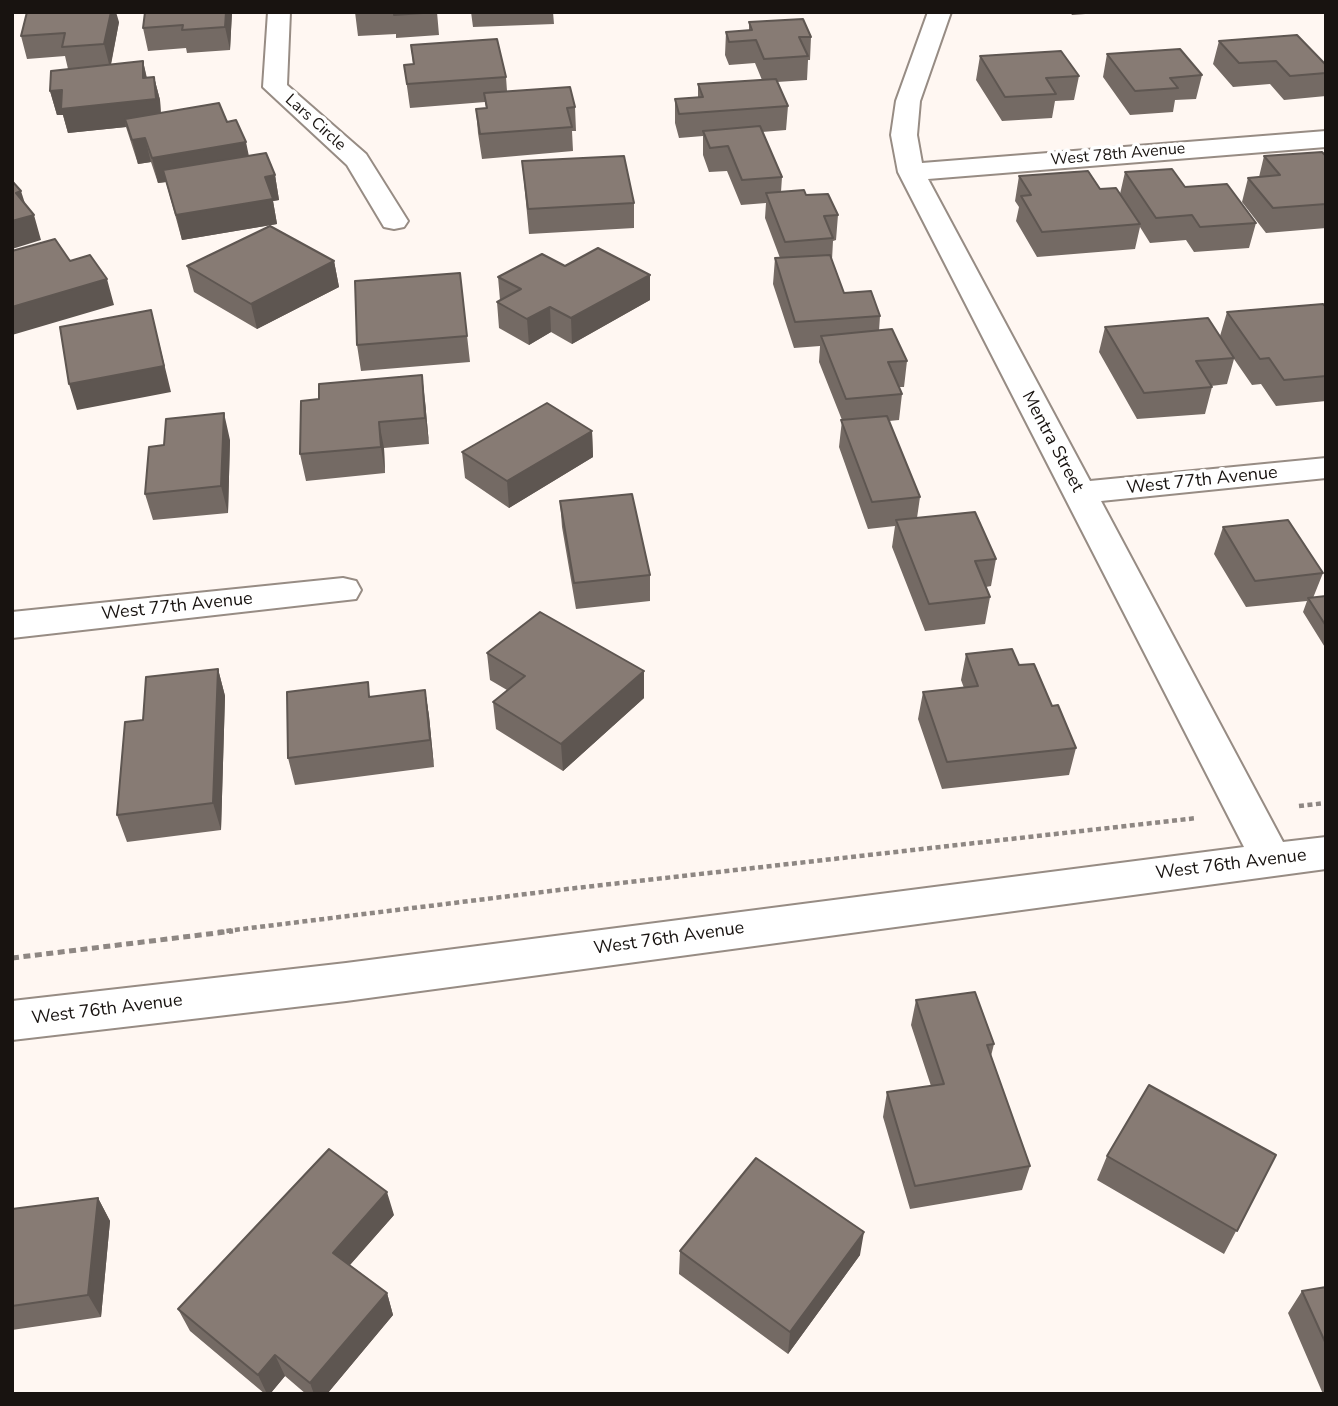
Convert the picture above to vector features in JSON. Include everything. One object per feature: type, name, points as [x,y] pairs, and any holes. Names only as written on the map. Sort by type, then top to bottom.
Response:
[{"type":"street","name":"Lars Circle","points":[[279,12],[275,87],[357,160],[394,221]]},
{"type":"street","name":"Mentra Street","points":[[940,12],[908,101],[904,135],[911,172],[1271,859]]},
{"type":"street","name":"West 78th Avenue","points":[[911,172],[1326,139]]},
{"type":"street","name":"West 77th Avenue","points":[[1079,493],[1326,468]]},
{"type":"street","name":"West 77th Avenue","points":[[12,625],[342,590]]},
{"type":"street","name":"West 76th Avenue","points":[[12,1021],[346,982],[1326,853]]},
{"type":"path","points":[[12,958],[567,889],[1326,803]]},
{"type":"building","points":[[27,12],[111,12],[104,44],[62,47],[65,33],[21,36]]},
{"type":"building","points":[[145,12],[226,12],[225,27],[182,30],[183,25],[143,28]]},
{"type":"building","points":[[394,12],[437,12],[394,15]]},
{"type":"building","points":[[803,19],[811,37],[799,37],[808,56],[764,59],[756,40],[729,42],[726,32],[752,30],[749,22]]},
{"type":"building","points":[[1297,35],[1326,65],[1326,73],[1290,76],[1276,61],[1239,63],[1219,41]]},
{"type":"building","points":[[497,39],[506,77],[407,84],[404,65],[414,64],[411,45]]},
{"type":"building","points":[[1180,49],[1202,75],[1170,78],[1178,88],[1135,91],[1107,54]]},
{"type":"building","points":[[1061,51],[1079,76],[1046,78],[1056,94],[1005,97],[980,56]]},
{"type":"building","points":[[143,61],[143,78],[154,77],[156,99],[61,109],[62,90],[50,91],[51,71]]},
{"type":"building","points":[[776,79],[788,106],[679,114],[675,99],[703,97],[698,84]]},
{"type":"building","points":[[570,87],[575,107],[567,108],[572,127],[480,134],[476,109],[487,108],[484,93]]},
{"type":"building","points":[[219,103],[227,122],[236,120],[246,142],[152,158],[145,138],[132,140],[125,119]]},
{"type":"building","points":[[760,126],[782,177],[742,180],[728,146],[710,148],[703,131]]},
{"type":"building","points":[[1322,152],[1326,156],[1326,204],[1273,208],[1248,178],[1280,175],[1264,156]]},
{"type":"building","points":[[266,153],[275,175],[265,177],[273,199],[176,215],[163,170]]},
{"type":"building","points":[[624,156],[634,203],[528,209],[522,161]]},
{"type":"building","points":[[1172,169],[1185,187],[1227,184],[1256,223],[1200,227],[1192,215],[1156,218],[1125,172]]},
{"type":"building","points":[[1088,171],[1100,189],[1116,188],[1140,224],[1042,232],[1021,196],[1031,195],[1019,176]]},
{"type":"building","points":[[12,181],[21,191],[16,193],[34,215],[12,221]]},
{"type":"building","points":[[804,190],[806,195],[828,194],[838,215],[824,216],[833,238],[785,242],[766,193]]},
{"type":"building","points":[[270,226],[334,261],[251,304],[187,266]]},
{"type":"building","points":[[55,239],[70,261],[90,255],[107,279],[12,307],[12,251]]},
{"type":"building","points":[[598,248],[650,275],[571,318],[550,307],[527,319],[497,302],[521,289],[498,277],[542,254],[565,266]]},
{"type":"building","points":[[830,255],[844,293],[871,291],[880,316],[795,322],[775,258]]},
{"type":"building","points":[[460,273],[467,336],[357,345],[355,281]]},
{"type":"building","points":[[1323,304],[1326,307],[1326,376],[1284,380],[1269,358],[1260,359],[1227,312]]},
{"type":"building","points":[[151,310],[164,366],[69,384],[60,327]]},
{"type":"building","points":[[1208,318],[1234,358],[1196,361],[1212,387],[1144,393],[1105,327]]},
{"type":"building","points":[[892,329],[907,361],[888,362],[902,394],[846,399],[821,336]]},
{"type":"building","points":[[422,375],[425,418],[379,422],[381,447],[300,454],[301,401],[319,399],[319,384]]},
{"type":"building","points":[[547,403],[592,431],[507,481],[462,452]]},
{"type":"building","points":[[224,413],[221,486],[145,494],[149,447],[164,445],[166,419]]},
{"type":"building","points":[[887,416],[920,497],[872,502],[841,420]]},
{"type":"building","points":[[632,494],[650,575],[574,583],[560,501]]},
{"type":"building","points":[[975,512],[996,559],[975,561],[990,597],[929,604],[896,520]]},
{"type":"building","points":[[1288,520],[1323,573],[1255,581],[1223,527]]},
{"type":"building","points":[[1326,596],[1326,626],[1308,598]]},
{"type":"building","points":[[540,612],[644,671],[561,744],[493,702],[525,676],[487,653]]},
{"type":"building","points":[[1012,649],[1019,665],[1034,664],[1052,706],[1058,705],[1076,748],[947,762],[923,692],[978,686],[966,654]]},
{"type":"building","points":[[218,669],[213,803],[117,815],[125,722],[143,720],[146,677]]},
{"type":"building","points":[[368,682],[369,697],[425,690],[430,740],[288,758],[287,692]]},
{"type":"building","points":[[975,992],[994,1044],[987,1045],[1030,1166],[915,1186],[887,1092],[944,1084],[916,1000]]},
{"type":"building","points":[[1149,1085],[1276,1155],[1237,1231],[1107,1156]]},
{"type":"building","points":[[329,1149],[387,1192],[333,1253],[387,1293],[310,1383],[275,1355],[258,1375],[178,1309]]},
{"type":"building","points":[[756,1158],[864,1232],[790,1332],[680,1251]]},
{"type":"building","points":[[98,1198],[88,1295],[12,1306],[12,1209]]},
{"type":"building","points":[[1326,1287],[1326,1344],[1302,1291]]}]
